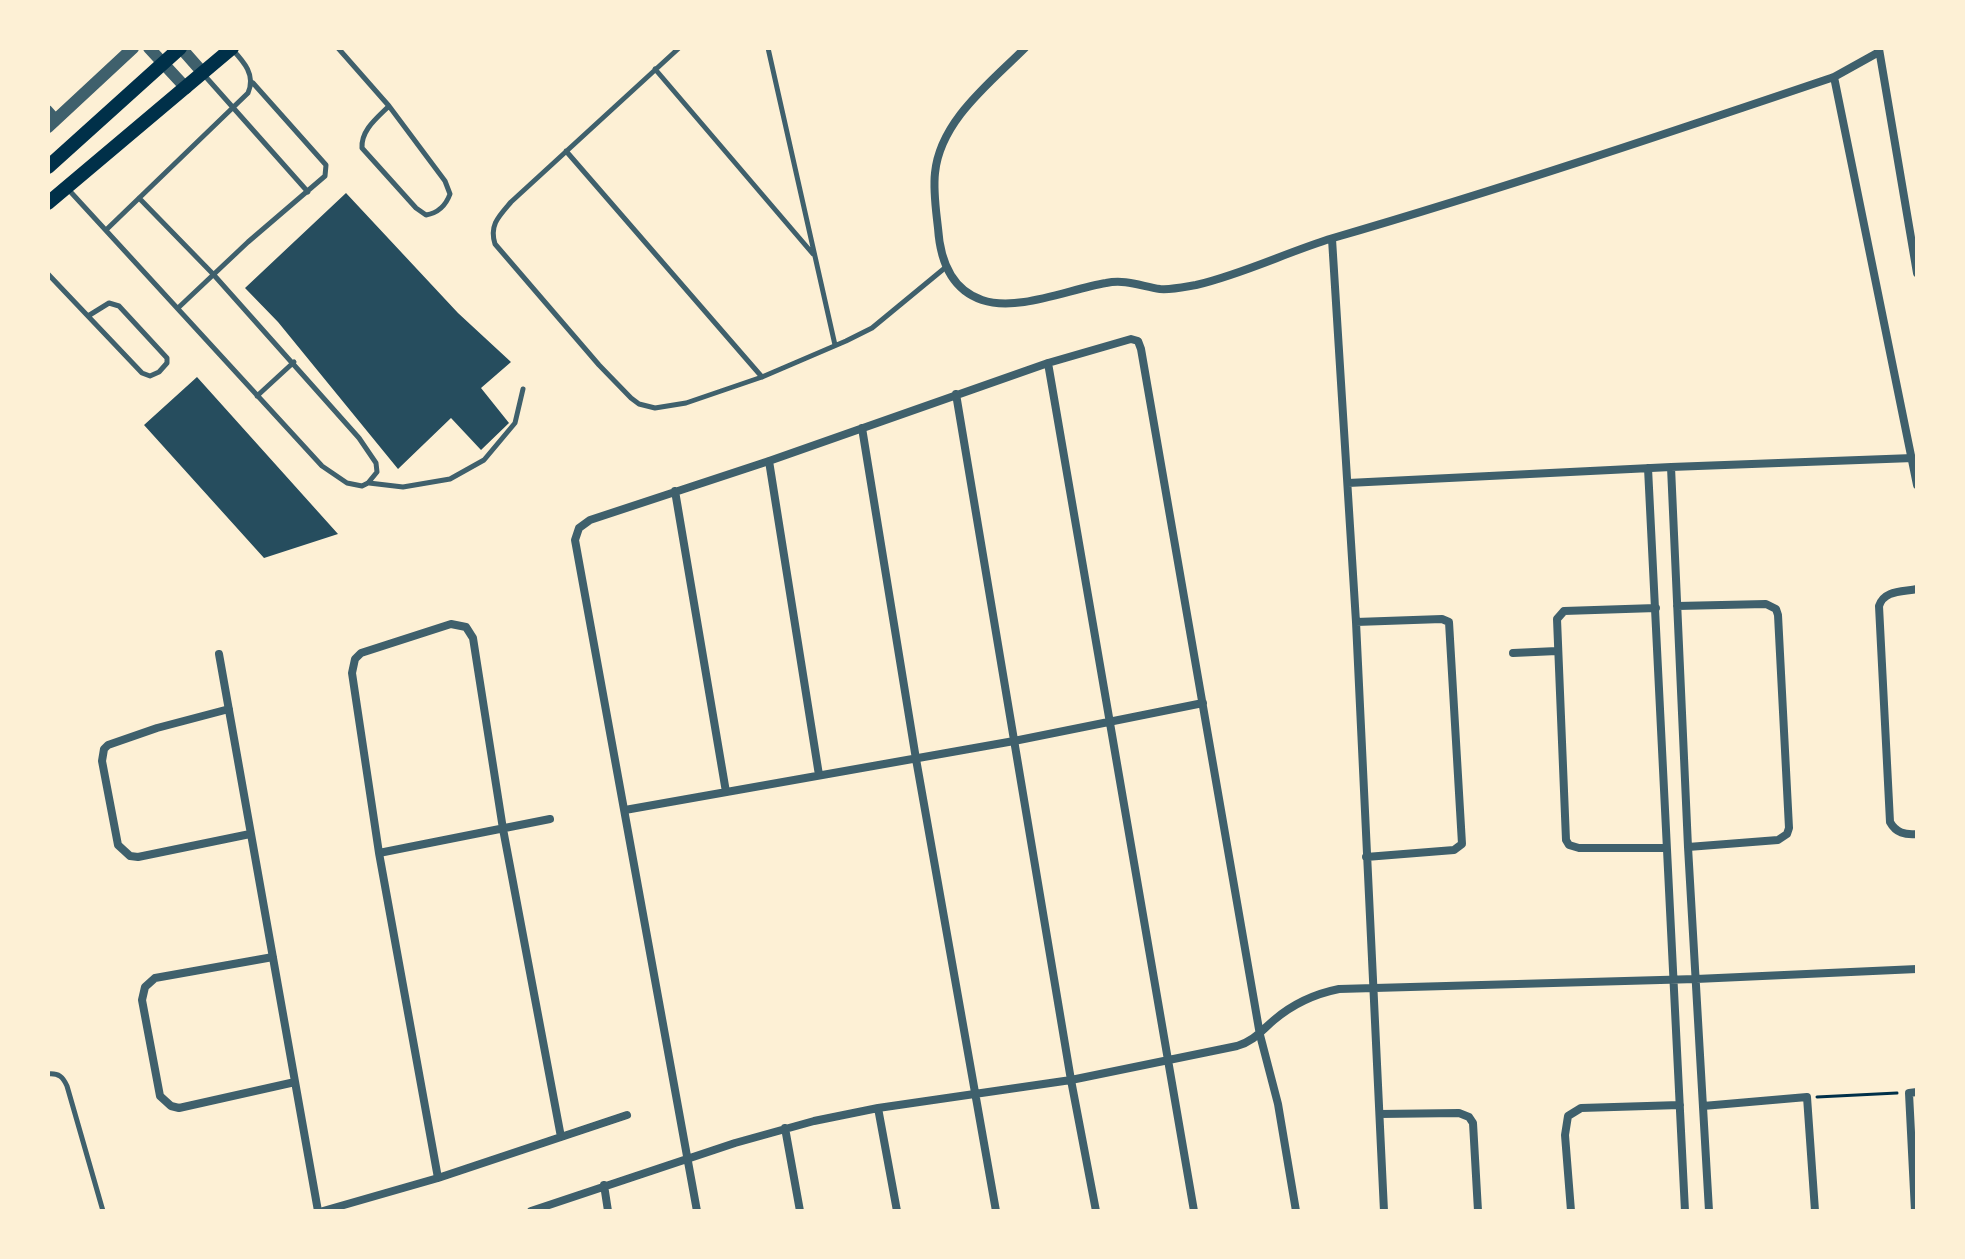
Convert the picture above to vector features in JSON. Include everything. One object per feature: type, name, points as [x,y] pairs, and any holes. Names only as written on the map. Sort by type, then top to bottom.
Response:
[{"type":"main road","points":[[48,167],[181,48]]},
{"type":"main road","points":[[48,203],[232,48]]},
{"type":"street","points":[[51,118],[133,48]]},
{"type":"street","points":[[149,48],[186,88]]},
{"type":"street","points":[[181,48],[203,73]]},
{"type":"street","points":[[1025,48],[950,128],[935,172],[939,244],[946,267],[959,287],[971,296],[1001,304],[1109,282],[1132,282],[1162,289],[1199,284],[1332,239],[1493,191],[1834,77],[1879,50],[1917,273]]},
{"type":"street","points":[[1834,77],[1917,485]]},
{"type":"street","points":[[1332,239],[1356,622],[1384,1211]]},
{"type":"street","points":[[697,1211],[575,540],[584,523],[1048,363],[1131,339],[1138,341],[1144,364],[1260,1035],[1278,1104],[1296,1211]]},
{"type":"street","points":[[1048,363],[1194,1211]]},
{"type":"street","points":[[956,394],[1071,1080],[1096,1211]]},
{"type":"street","points":[[862,428],[916,759],[996,1211]]},
{"type":"street","points":[[1348,483],[1913,458]]},
{"type":"street","points":[[769,461],[819,775]]},
{"type":"street","points":[[1671,467],[1688,847],[1709,1211]]},
{"type":"street","points":[[1648,468],[1685,1211]]},
{"type":"street","points":[[675,491],[726,792]]},
{"type":"street","points":[[1913,834],[1894,829],[1890,822],[1879,606],[1888,594],[1917,589]]},
{"type":"street","points":[[1677,606],[1766,604],[1776,609],[1789,828],[1787,834],[1778,840],[1688,847]]},
{"type":"street","points":[[1656,608],[1569,610],[1560,614],[1556,625],[1566,840],[1574,848],[1665,848]]},
{"type":"street","points":[[1356,622],[1442,619],[1449,622],[1462,844],[1454,850],[1366,857]]},
{"type":"street","points":[[438,1178],[379,853],[352,673],[355,659],[369,649],[451,624],[458,624],[470,632],[503,829],[561,1137]]},
{"type":"street","points":[[1513,653],[1557,651]]},
{"type":"street","points":[[219,654],[320,1211],[438,1178],[627,1115]]},
{"type":"street","points":[[625,810],[1014,741],[1203,703]]},
{"type":"street","points":[[229,709],[108,745],[102,755],[107,800],[118,845],[130,856],[138,857],[250,834]]},
{"type":"street","points":[[379,853],[550,819]]},
{"type":"street","points":[[273,957],[155,978],[145,987],[142,1000],[160,1096],[171,1106],[179,1108],[295,1082]]},
{"type":"street","points":[[531,1211],[785,1128],[878,1108],[1071,1080],[1237,1046],[1260,1035],[1287,1010],[1319,993],[1339,989],[1917,969]]},
{"type":"street","points":[[1913,1092],[1915,1211]]},
{"type":"street","points":[[1703,1106],[1807,1097],[1815,1211]]},
{"type":"street","points":[[1571,1211],[1565,1135],[1568,1116],[1581,1108],[1680,1105]]},
{"type":"street","points":[[878,1108],[897,1211]]},
{"type":"street","points":[[1380,1114],[1459,1113],[1469,1117],[1473,1123],[1478,1211]]},
{"type":"street","points":[[785,1128],[800,1211]]},
{"type":"street","points":[[604,1185],[608,1211]]},
{"type":"lane","points":[[178,308],[325,176],[326,165],[253,83],[248,69],[232,48]]},
{"type":"lane","points":[[338,48],[389,106],[445,181],[450,194],[447,203],[434,213],[426,215],[416,208],[362,148],[361,139],[365,132],[389,106]]},
{"type":"lane","points":[[679,48],[511,202],[497,218],[491,232],[495,244],[631,398],[639,404],[655,408],[686,403],[762,377],[872,328],[946,267]]},
{"type":"lane","points":[[768,48],[835,345]]},
{"type":"lane","points":[[655,69],[815,256]]},
{"type":"lane","points":[[203,73],[308,192]]},
{"type":"lane","points":[[106,230],[234,109],[253,83]]},
{"type":"lane","points":[[566,151],[762,377]]},
{"type":"lane","points":[[66,187],[322,466],[347,483],[362,486],[368,483],[377,472],[371,454],[294,362],[139,198]]},
{"type":"lane","points":[[48,274],[142,373],[150,376],[167,363],[167,358],[119,306],[109,303],[88,316]]},
{"type":"lane","points":[[257,396],[294,362]]},
{"type":"lane","points":[[368,483],[403,487],[450,479],[484,460],[515,423],[523,389]]},
{"type":"lane","points":[[48,1074],[63,1078],[67,1086],[103,1211]]},
{"type":"path","points":[[1807,1097],[1913,1092]]},
{"type":"building","points":[[346,193],[458,313],[511,362],[481,388],[509,423],[481,450],[451,418],[398,469],[278,322],[245,288]]},
{"type":"building","points":[[197,377],[338,534],[264,558],[144,425]]}]
